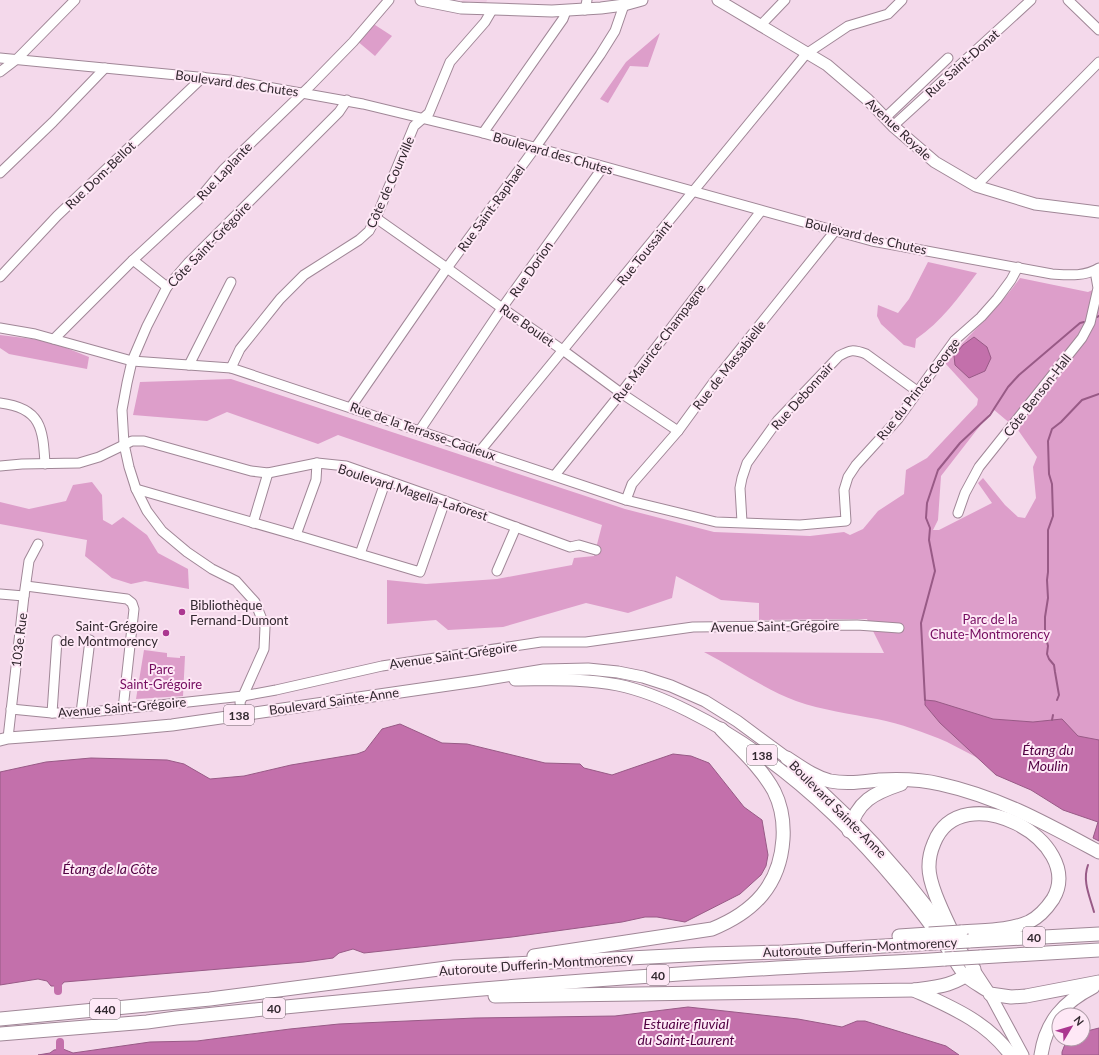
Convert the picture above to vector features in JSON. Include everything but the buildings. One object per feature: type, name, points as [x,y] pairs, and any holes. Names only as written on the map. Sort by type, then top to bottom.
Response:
[{"type":"highway","points":[[454,967],[699,932],[726,924],[751,907],[767,890],[779,865],[783,846],[782,819],[775,792],[766,778],[721,729]]},
{"type":"highway","points":[[787,758],[818,777],[844,783],[881,780],[915,780],[939,784],[984,796],[1038,819],[1099,852]]},
{"type":"highway","points":[[851,826],[856,812],[874,795],[915,780]]},
{"type":"highway","points":[[975,813],[997,816],[1010,821],[1032,834],[1043,843],[1052,854],[1058,868],[1058,883],[1055,894],[1050,904],[1030,922],[963,939],[934,890],[929,867],[931,851],[936,837],[943,828],[954,820],[975,813]]},
{"type":"highway","name":"Autoroute Dufferin-Montmorency","points":[[0,1019],[210,999],[454,967],[708,954],[789,944],[1099,934]]},
{"type":"highway","name":"Autoroute Dufferin-Montmorency","points":[[0,1034],[147,1022],[371,998],[668,975],[945,959],[973,967],[1099,950]]},
{"type":"highway","points":[[371,998],[914,990],[945,986],[973,967]]},
{"type":"highway","points":[[990,994],[1011,997],[1026,996],[1099,982]]},
{"type":"highway","points":[[1040,1055],[1046,1033],[1060,1010],[1076,997],[1099,985]]},
{"type":"highway","points":[[914,990],[953,1008],[976,1021],[990,1032],[1011,1055]]},
{"type":"highway","name":"40","points":[[0,1012],[210,999]]},
{"type":"highway","name":"40","points":[[0,1039],[60,1029]]},
{"type":"main road","points":[[421,0],[461,8],[566,11],[586,5],[624,5],[642,0]]},
{"type":"main road","name":"Avenue Royale","points":[[718,0],[826,65],[868,100],[889,122],[935,162],[976,186],[1035,204],[1099,212]]},
{"type":"main road","name":"Boulevard Sainte-Anne","points":[[4,739],[172,725],[544,670],[596,670],[643,677],[671,686],[719,709],[755,733],[787,758],[851,826],[948,950],[973,967]]},
{"type":"main road","name":"Boulevard Sainte-Anne","points":[[476,681],[566,679],[587,680],[618,685],[643,692],[668,702],[721,729],[768,759],[875,844],[934,914],[963,939],[973,967],[990,994],[1023,1055]]},
{"type":"street","points":[[0,72],[17,59],[75,0]]},
{"type":"street","name":"Rue Laplante","points":[[54,338],[133,260],[199,199],[223,170],[354,42],[389,0]]},
{"type":"street","points":[[760,26],[785,0]]},
{"type":"street","name":"Rue Toussaint","points":[[480,451],[564,351],[681,207],[692,191],[806,54],[848,26],[888,14],[902,0]]},
{"type":"street","name":"Rue Saint-Donat","points":[[889,122],[1032,0]]},
{"type":"street","points":[[1068,0],[1099,30]]},
{"type":"street","name":"Rue Saint-Raphael","points":[[351,407],[448,268],[600,56],[615,31],[624,5]]},
{"type":"street","name":"Côte de Courville","points":[[231,368],[240,349],[280,299],[304,275],[359,240],[369,231],[376,218],[414,126],[429,113],[450,62],[485,22],[492,10]]},
{"type":"street","points":[[483,133],[563,19],[566,11]]},
{"type":"street","name":"Boulevard des Chutes","points":[[0,58],[203,77],[255,84],[347,100],[483,133],[761,211],[872,240],[1018,268],[1069,276],[1097,270]]},
{"type":"street","points":[[889,122],[948,58]]},
{"type":"street","points":[[976,186],[1099,62]]},
{"type":"street","points":[[0,173],[53,122],[104,68]]},
{"type":"street","name":"Rue Dom-Bellot","points":[[0,277],[57,216],[203,77]]},
{"type":"street","name":"Côte Saint-Grégoire","points":[[241,714],[240,702],[264,649],[264,627],[255,602],[236,581],[212,569],[187,552],[162,531],[147,511],[136,490],[129,467],[124,444],[122,410],[132,361],[146,326],[167,287],[188,263],[339,112],[347,100]]},
{"type":"street","name":"Rue Dorion","points":[[420,430],[502,308],[602,167]]},
{"type":"street","name":"Rue Maurice-Champagne","points":[[555,475],[621,393],[761,211]]},
{"type":"street","name":"Rue Boulet","points":[[376,218],[621,393],[678,431]]},
{"type":"street","name":"Rue de Massabielle","points":[[626,500],[632,484],[678,431],[713,383],[835,231]]},
{"type":"street","points":[[133,260],[167,287]]},
{"type":"street","name":"Rue du Prince-George","points":[[846,521],[844,490],[856,465],[898,419],[955,340],[981,317],[997,299],[1018,268]]},
{"type":"street","name":"Côte Benson-Hall","points":[[958,513],[965,493],[979,467],[1082,338],[1090,323],[1098,288],[1097,270]]},
{"type":"street","points":[[189,365],[231,282]]},
{"type":"street","name":"Rue de la Terrasse-Cadieux","points":[[0,328],[54,338],[132,361],[231,368],[555,475],[626,500],[716,522],[800,525],[846,521]]},
{"type":"street","name":"Rue Debonnair","points":[[742,522],[740,488],[747,463],[778,420],[839,356],[849,351],[857,350],[866,354],[917,391]]},
{"type":"street","points":[[0,403],[11,404],[27,411],[37,421],[43,437],[45,464]]},
{"type":"street","name":"Boulevard Magella-Laforest","points":[[0,466],[79,463],[90,461],[132,441],[144,441],[251,472],[268,473],[317,463],[346,466],[570,548],[579,545],[596,550]]},
{"type":"street","points":[[296,535],[316,480],[317,463]]},
{"type":"street","points":[[253,523],[268,473]]},
{"type":"street","points":[[360,554],[386,480]]},
{"type":"street","points":[[136,490],[420,572],[445,501]]},
{"type":"street","points":[[497,571],[516,527]]},
{"type":"street","name":"103e Rue","points":[[4,739],[11,709],[29,561],[38,544]]},
{"type":"street","points":[[26,586],[127,599],[132,604],[134,609],[123,709]]},
{"type":"street","points":[[0,594],[24,596]]},
{"type":"street","name":"Avenue Saint-Grégoire","points":[[11,709],[52,713],[81,713],[243,696],[382,666],[542,642],[586,642],[693,627],[857,625],[899,628]]},
{"type":"street","points":[[52,713],[58,640]]},
{"type":"street","points":[[81,713],[90,640]]},
{"type":"shaded area","points":[[463,0],[487,0],[485,6],[459,4]]},
{"type":"green space","points":[[372,23],[392,36],[375,56],[356,40]]},
{"type":"green space","points":[[660,33],[648,67],[630,66],[608,103],[600,99],[626,62]]},
{"type":"green space","points":[[928,262],[977,273],[942,317],[916,339],[915,348],[904,345],[881,324],[877,316],[878,305],[898,313],[909,299]]},
{"type":"green space","name":"Parc de la Chute-Montmorency","points":[[1020,278],[1088,292],[1099,287],[1099,821],[947,742],[895,723],[826,709],[796,701],[761,684],[704,652],[884,653],[867,619],[759,620],[759,603],[721,600],[676,576],[672,598],[628,613],[586,603],[503,627],[448,630],[436,620],[387,624],[387,580],[426,584],[497,579],[572,565],[574,558],[594,556],[602,525],[338,435],[318,444],[227,412],[207,421],[133,415],[140,382],[231,379],[625,509],[714,532],[810,536],[844,532],[850,535],[863,529],[878,511],[904,494],[906,470],[927,458],[977,405],[978,399],[945,363],[993,311]],"holes":[[[993,409],[1018,430],[1037,457],[1033,467],[1036,498],[1025,518],[1018,517],[1005,505],[983,478],[978,483],[992,503],[939,530],[933,530],[938,520],[941,476]]]},
{"type":"green space","points":[[0,335],[49,341],[89,357],[87,369],[9,354],[0,348]]},
{"type":"green space","points":[[92,482],[102,495],[103,520],[112,525],[123,517],[147,535],[158,553],[188,569],[189,589],[145,581],[131,584],[112,578],[85,556],[87,540],[0,524],[0,502],[29,509],[66,501],[73,485]]},
{"type":"green space","name":"Parc Saint-Grégoire","points":[[144,650],[167,653],[167,657],[180,658],[180,656],[185,656],[183,696],[136,699]]},
{"type":"water","points":[[974,337],[987,347],[991,358],[985,371],[969,378],[955,365],[954,356],[963,345]]},
{"type":"water","name":"Étang du Moulin","points":[[925,700],[935,701],[993,719],[1033,722],[1062,719],[1078,736],[1099,740],[1099,841],[1093,838],[1098,822],[1063,810],[1031,790],[996,775],[940,723],[925,705]]},
{"type":"water","name":"Étang de la Côte","points":[[400,724],[442,743],[467,744],[545,763],[580,764],[584,768],[612,775],[673,754],[691,756],[709,763],[744,807],[762,820],[768,855],[766,866],[761,875],[740,894],[685,922],[657,917],[645,917],[622,922],[512,937],[364,953],[353,949],[339,953],[333,958],[304,962],[64,982],[62,985],[57,986],[51,986],[47,981],[38,979],[0,985],[0,772],[46,762],[91,758],[167,760],[184,764],[210,779],[244,776],[291,765],[357,754],[365,751],[382,729]]},
{"type":"water","name":"Estuaire fluvial du Saint-Laurent","points":[[688,1007],[798,1019],[842,1027],[857,1021],[865,1021],[946,1046],[959,1055],[38,1055],[63,1049],[73,1053],[150,1042],[197,1041],[339,1024],[475,1018],[615,1016]]},
{"type":"water","points":[[1099,1028],[1099,1055],[1062,1055],[1064,1047],[1091,1047],[1091,1030]]},
{"type":"waterway","points":[[925,700],[921,623],[935,571],[929,540],[930,528],[926,518],[927,503],[938,470],[960,443],[990,415],[1008,387],[1019,375],[1080,323],[1084,322]]},
{"type":"waterway","points":[[1057,700],[1059,695],[1054,665],[1047,654],[1048,646],[1045,633],[1045,617],[1048,598],[1048,530],[1053,516],[1048,441],[1052,429],[1061,422],[1082,400],[1099,394]]},
{"type":"waterway","points":[[1052,720],[1053,715]]},
{"type":"waterway","points":[[1088,865],[1086,871],[1086,883],[1094,912]]},
{"type":"waterway","points":[[58,986],[58,991]]},
{"type":"waterway","points":[[60,1042],[60,1049]]},
{"type":"place","name":"Bibliothèque Fernand-Dumont","points":[[182,612]]},
{"type":"place","name":"Saint-Grégoire de Montmorency","points":[[166,633]]}]
